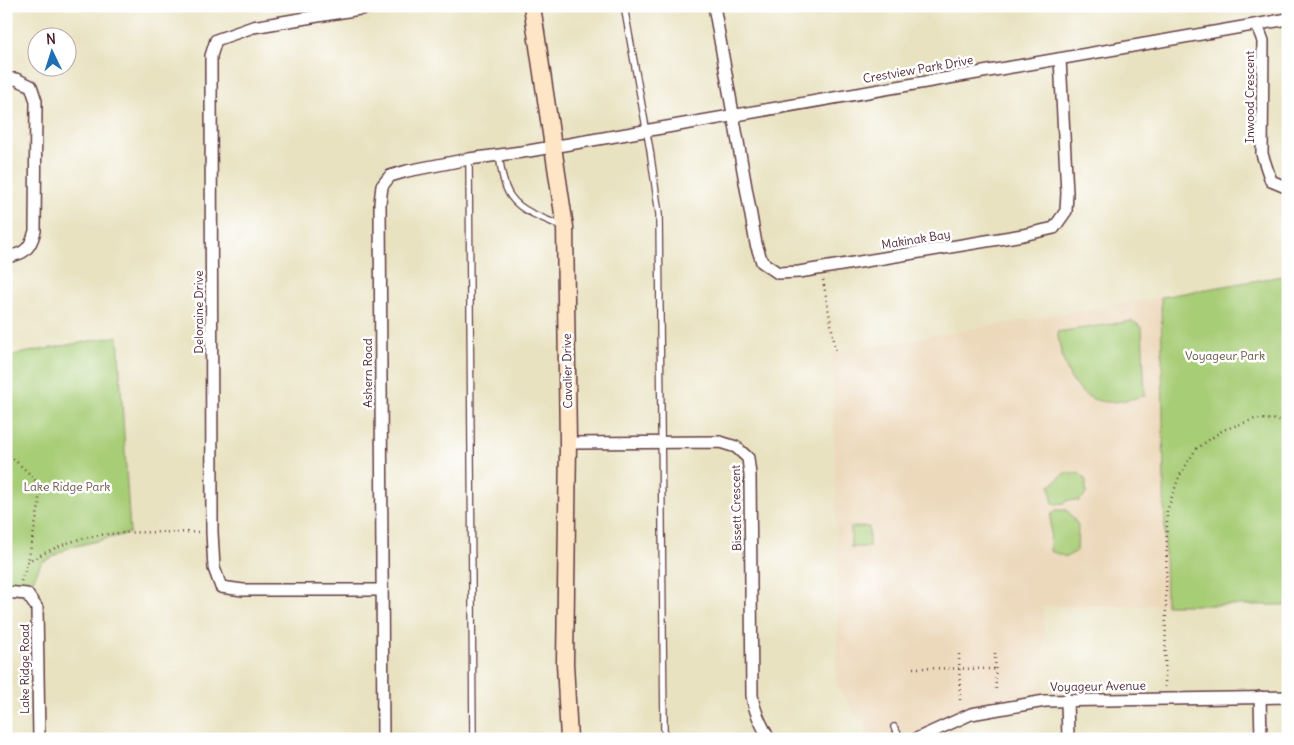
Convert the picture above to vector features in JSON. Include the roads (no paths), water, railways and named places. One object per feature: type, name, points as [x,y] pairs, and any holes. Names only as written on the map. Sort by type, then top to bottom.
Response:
[{"type":"street","name":"Deloraine Drive","points":[[377,6],[252,27],[216,40],[211,56],[212,532],[214,568],[221,587],[243,590],[382,590]]},
{"type":"street","name":"Cavalier Drive","points":[[532,6],[564,227],[568,443],[565,663],[569,739]]},
{"type":"street","name":"Makinak Bay","points":[[714,6],[756,244],[762,262],[778,273],[822,268],[1023,235],[1054,228],[1066,211],[1068,193],[1060,58]]},
{"type":"street","name":"Crestview Park Drive","points":[[553,146],[1288,19]]},
{"type":"street","name":"Inwood Crescent","points":[[1257,24],[1263,41],[1262,154],[1271,181],[1288,188]]},
{"type":"street","points":[[6,79],[16,79],[31,86],[36,101],[36,231],[32,243],[26,251],[6,258]]},
{"type":"street","name":"Ashern Road","points":[[383,739],[380,203],[382,186],[390,176],[407,171],[468,159],[553,146]]},
{"type":"street","name":"Bissett Crescent","points":[[568,443],[662,444],[720,442],[736,447],[748,458],[750,475],[752,694],[759,721],[769,739]]},
{"type":"street","name":"Lake Ridge Road","points":[[6,592],[27,594],[37,608],[39,739]]},
{"type":"street","points":[[1260,697],[1261,739]]},
{"type":"street","name":"Voyageur Avenue","points":[[916,739],[971,714],[1045,701],[1067,699],[1288,697]]},
{"type":"street","points":[[1067,699],[1068,739]]},
{"type":"lane","points":[[624,6],[653,167],[659,214],[664,730],[669,739]]},
{"type":"lane","points":[[499,155],[508,193],[519,205],[564,227]]},
{"type":"lane","points":[[468,159],[473,739]]},
{"type":"lane","points":[[894,726],[901,739]]},
{"type":"park label","name":"Voyageur Park","points":[[1225,355]]},
{"type":"park label","name":"Lake Ridge Park","points":[[67,486]]}]
